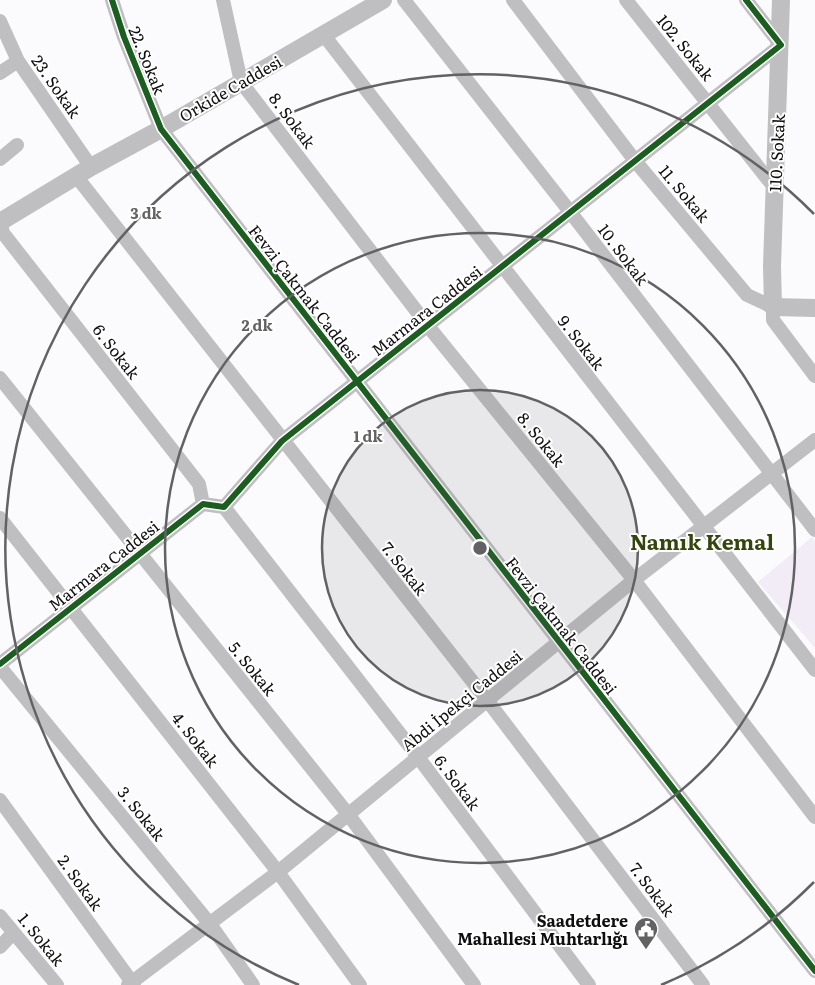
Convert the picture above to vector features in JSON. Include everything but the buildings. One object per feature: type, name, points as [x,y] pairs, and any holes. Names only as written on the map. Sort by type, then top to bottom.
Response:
[{"type":"street","name":"22. Sokak","points":[[112,0],[124,38],[161,129]]},
{"type":"street","points":[[223,0],[242,82]]},
{"type":"street","name":"Orkide Caddesi","points":[[1,221],[383,0]]},
{"type":"street","name":"10. Sokak","points":[[404,0],[815,530]]},
{"type":"street","name":"11. Sokak","points":[[513,0],[636,162],[748,295],[773,307]]},
{"type":"street","name":"102. Sokak","points":[[626,0],[774,187]]},
{"type":"street","points":[[746,0],[781,45]]},
{"type":"street","name":"110. Sokak","points":[[773,307],[774,187],[781,45],[781,0]]},
{"type":"street","name":"23. Sokak","points":[[0,21],[18,61],[83,172]]},
{"type":"street","name":"9. Sokak","points":[[324,34],[502,268],[815,670]]},
{"type":"street","name":"Marmara Caddesi","points":[[224,507],[282,441],[636,162],[781,45]]},
{"type":"street","points":[[0,73],[18,61]]},
{"type":"street","name":"8. Sokak","points":[[242,82],[428,326],[634,580],[815,817]]},
{"type":"street","name":"Fevzi Çakmak Caddesi","points":[[161,129],[356,383],[815,971]]},
{"type":"street","points":[[0,159],[18,145]]},
{"type":"street","name":"7. Sokak","points":[[83,172],[282,441],[487,700],[703,985]]},
{"type":"street","name":"6. Sokak","points":[[1,221],[3,234],[199,484],[203,504]]},
{"type":"street","points":[[815,308],[773,307],[773,320],[815,376]]},
{"type":"street","name":"5. Sokak","points":[[0,378],[348,814],[474,985]]},
{"type":"street","name":"Abdi İpekçi Caddesi","points":[[131,984],[278,872],[634,580],[815,440]]},
{"type":"street","points":[[203,504],[224,507]]},
{"type":"street","name":"Marmara Caddesi","points":[[0,666],[203,504]]},
{"type":"street","name":"6. Sokak","points":[[224,507],[418,757],[589,985]]},
{"type":"street","name":"4. Sokak","points":[[0,518],[278,872],[360,985]]},
{"type":"street","name":"3. Sokak","points":[[0,666],[210,924],[254,985]]},
{"type":"street","name":"2. Sokak","points":[[0,800],[131,984]]},
{"type":"street","name":"1. Sokak","points":[[0,916],[57,985]]},
{"type":"street","points":[[0,947],[13,933]]},
{"type":"shaded area","points":[[812,537],[815,541],[815,648],[758,582]]},
{"type":"cycle path","points":[[112,0],[124,37],[161,129],[815,971]]},
{"type":"cycle path","points":[[0,664],[203,504],[224,507],[282,441],[781,45],[746,0]]},
{"type":"place","name":"Saadetdere Mahallesi Muhtarlığı","points":[[646,950]]},
{"type":"district","name":"Namık Kemal","points":[[702,540]]}]
